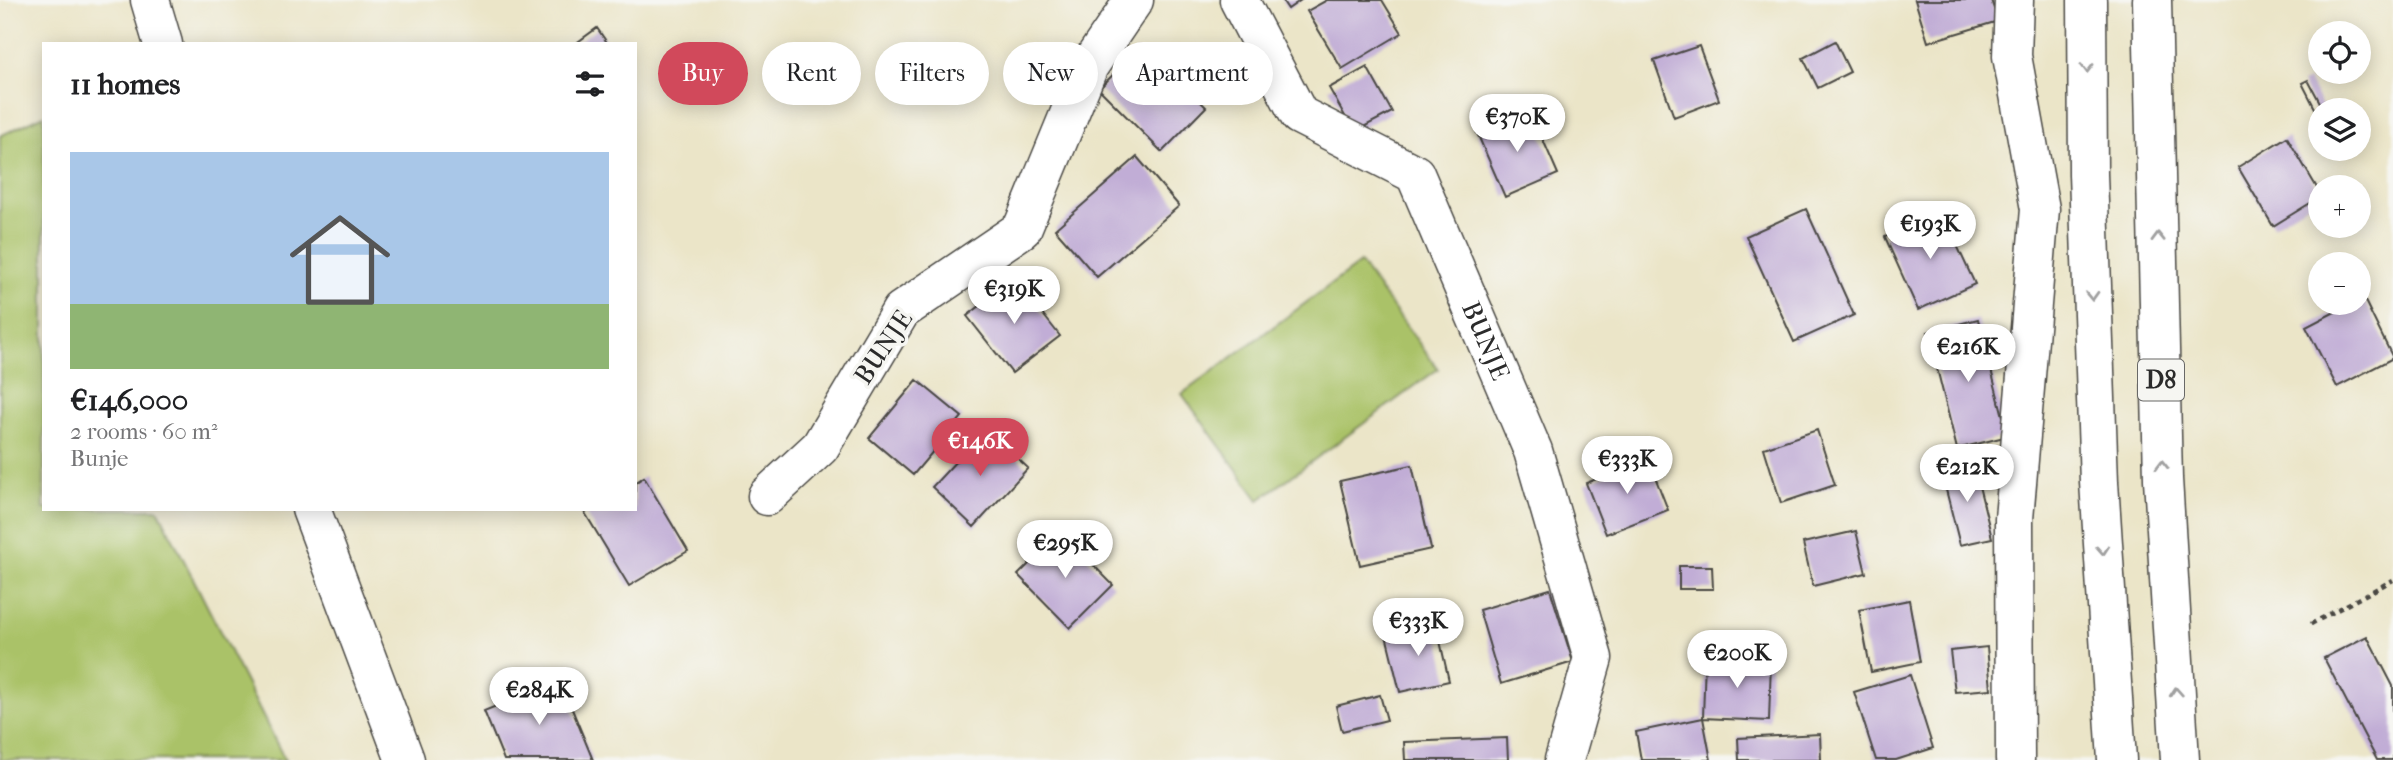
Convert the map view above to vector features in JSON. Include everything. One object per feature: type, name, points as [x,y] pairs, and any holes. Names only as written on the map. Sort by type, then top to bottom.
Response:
[{"type":"main road","points":[[150,0],[162,42]]},
{"type":"main road","name":"BUNJE","points":[[767,496],[820,447],[901,311],[1022,229],[1089,65],[1134,0]]},
{"type":"main road","name":"BUNJE","points":[[1239,0],[1299,115],[1415,174],[1426,199],[1533,451],[1593,658],[1563,760]]},
{"type":"main road","points":[[2014,0],[2012,56],[2040,209],[2014,519],[2015,760]]},
{"type":"main road","points":[[2087,0],[2088,174],[2099,482],[2118,760]]},
{"type":"main road","name":"D8","points":[[2152,0],[2162,479],[2180,760]]},
{"type":"main road","points":[[312,511],[405,760]]},
{"type":"path","points":[[2311,624],[2393,580]]},
{"type":"green space","points":[[42,116],[42,511],[159,511],[285,760],[0,760],[0,136]]},
{"type":"green space","points":[[1360,263],[1438,369],[1259,500],[1182,394]]},
{"type":"building","points":[[1282,0],[1301,0],[1288,9]]},
{"type":"building","points":[[1327,0],[1382,0],[1402,33],[1342,69],[1307,11]]},
{"type":"building","points":[[1915,0],[1991,0],[1998,21],[1928,42]]},
{"type":"building","points":[[597,28],[607,42],[578,42]]},
{"type":"building","points":[[1835,41],[1850,72],[1818,88],[1803,58]]},
{"type":"building","points":[[1699,46],[1719,100],[1674,117],[1654,61]]},
{"type":"building","points":[[1367,67],[1392,112],[1354,132],[1329,88]]},
{"type":"building","points":[[1112,76],[1112,102],[1099,89]]},
{"type":"building","points":[[2308,80],[2318,98],[2310,98],[2302,83]]},
{"type":"building","points":[[1115,105],[1206,107],[1162,152]]},
{"type":"building","points":[[1530,110],[1558,174],[1505,197],[1477,133]]},
{"type":"building","points":[[2287,137],[2309,175],[2308,204],[2273,226],[2238,167]]},
{"type":"building","points":[[1137,157],[1179,206],[1097,277],[1055,229]]},
{"type":"building","points":[[1806,209],[1854,315],[1794,342],[1746,236]]},
{"type":"building","points":[[1941,211],[1975,284],[1918,310],[1885,237]]},
{"type":"building","points":[[1015,279],[1060,336],[1012,373],[967,316]]},
{"type":"building","points":[[2371,313],[2393,358],[2337,387],[2306,327],[2329,315]]},
{"type":"building","points":[[1978,319],[2008,436],[1957,449],[1928,332]]},
{"type":"building","points":[[917,380],[962,417],[913,475],[869,438]]},
{"type":"building","points":[[986,429],[1028,468],[974,527],[932,487]]},
{"type":"building","points":[[1817,430],[1835,485],[1781,503],[1764,448]]},
{"type":"building","points":[[1648,459],[1668,510],[1606,534],[1586,483]]},
{"type":"building","points":[[1973,462],[1992,538],[1960,545],[1941,470]]},
{"type":"building","points":[[1412,465],[1431,549],[1360,565],[1340,481]]},
{"type":"building","points":[[644,477],[688,551],[629,586],[585,513],[637,511],[637,482]]},
{"type":"building","points":[[1856,531],[1866,573],[1813,586],[1803,543]]},
{"type":"building","points":[[1061,532],[1113,585],[1070,628],[1018,575]]},
{"type":"building","points":[[1679,566],[1712,566],[1713,589],[1679,589]]},
{"type":"building","points":[[1550,589],[1573,662],[1501,684],[1479,610]]},
{"type":"building","points":[[1909,600],[1920,662],[1871,672],[1859,610]]},
{"type":"building","points":[[1436,623],[1449,681],[1400,692],[1386,635]]},
{"type":"building","points":[[2367,636],[2393,686],[2393,760],[2377,760],[2324,658]]},
{"type":"building","points":[[1987,647],[1991,689],[1955,692],[1950,651]]},
{"type":"building","points":[[1705,659],[1771,661],[1769,721],[1703,718]]},
{"type":"building","points":[[1910,675],[1933,748],[1896,760],[1876,760],[1854,692]]},
{"type":"building","points":[[560,680],[593,760],[504,760],[484,711]]},
{"type":"building","points":[[1380,695],[1387,720],[1342,731],[1336,706]]},
{"type":"building","points":[[1703,718],[1711,760],[1641,760],[1636,732]]},
{"type":"building","points":[[1820,734],[1821,760],[1739,760],[1738,738]]},
{"type":"building","points":[[1507,738],[1508,760],[1405,760],[1404,742]]}]
